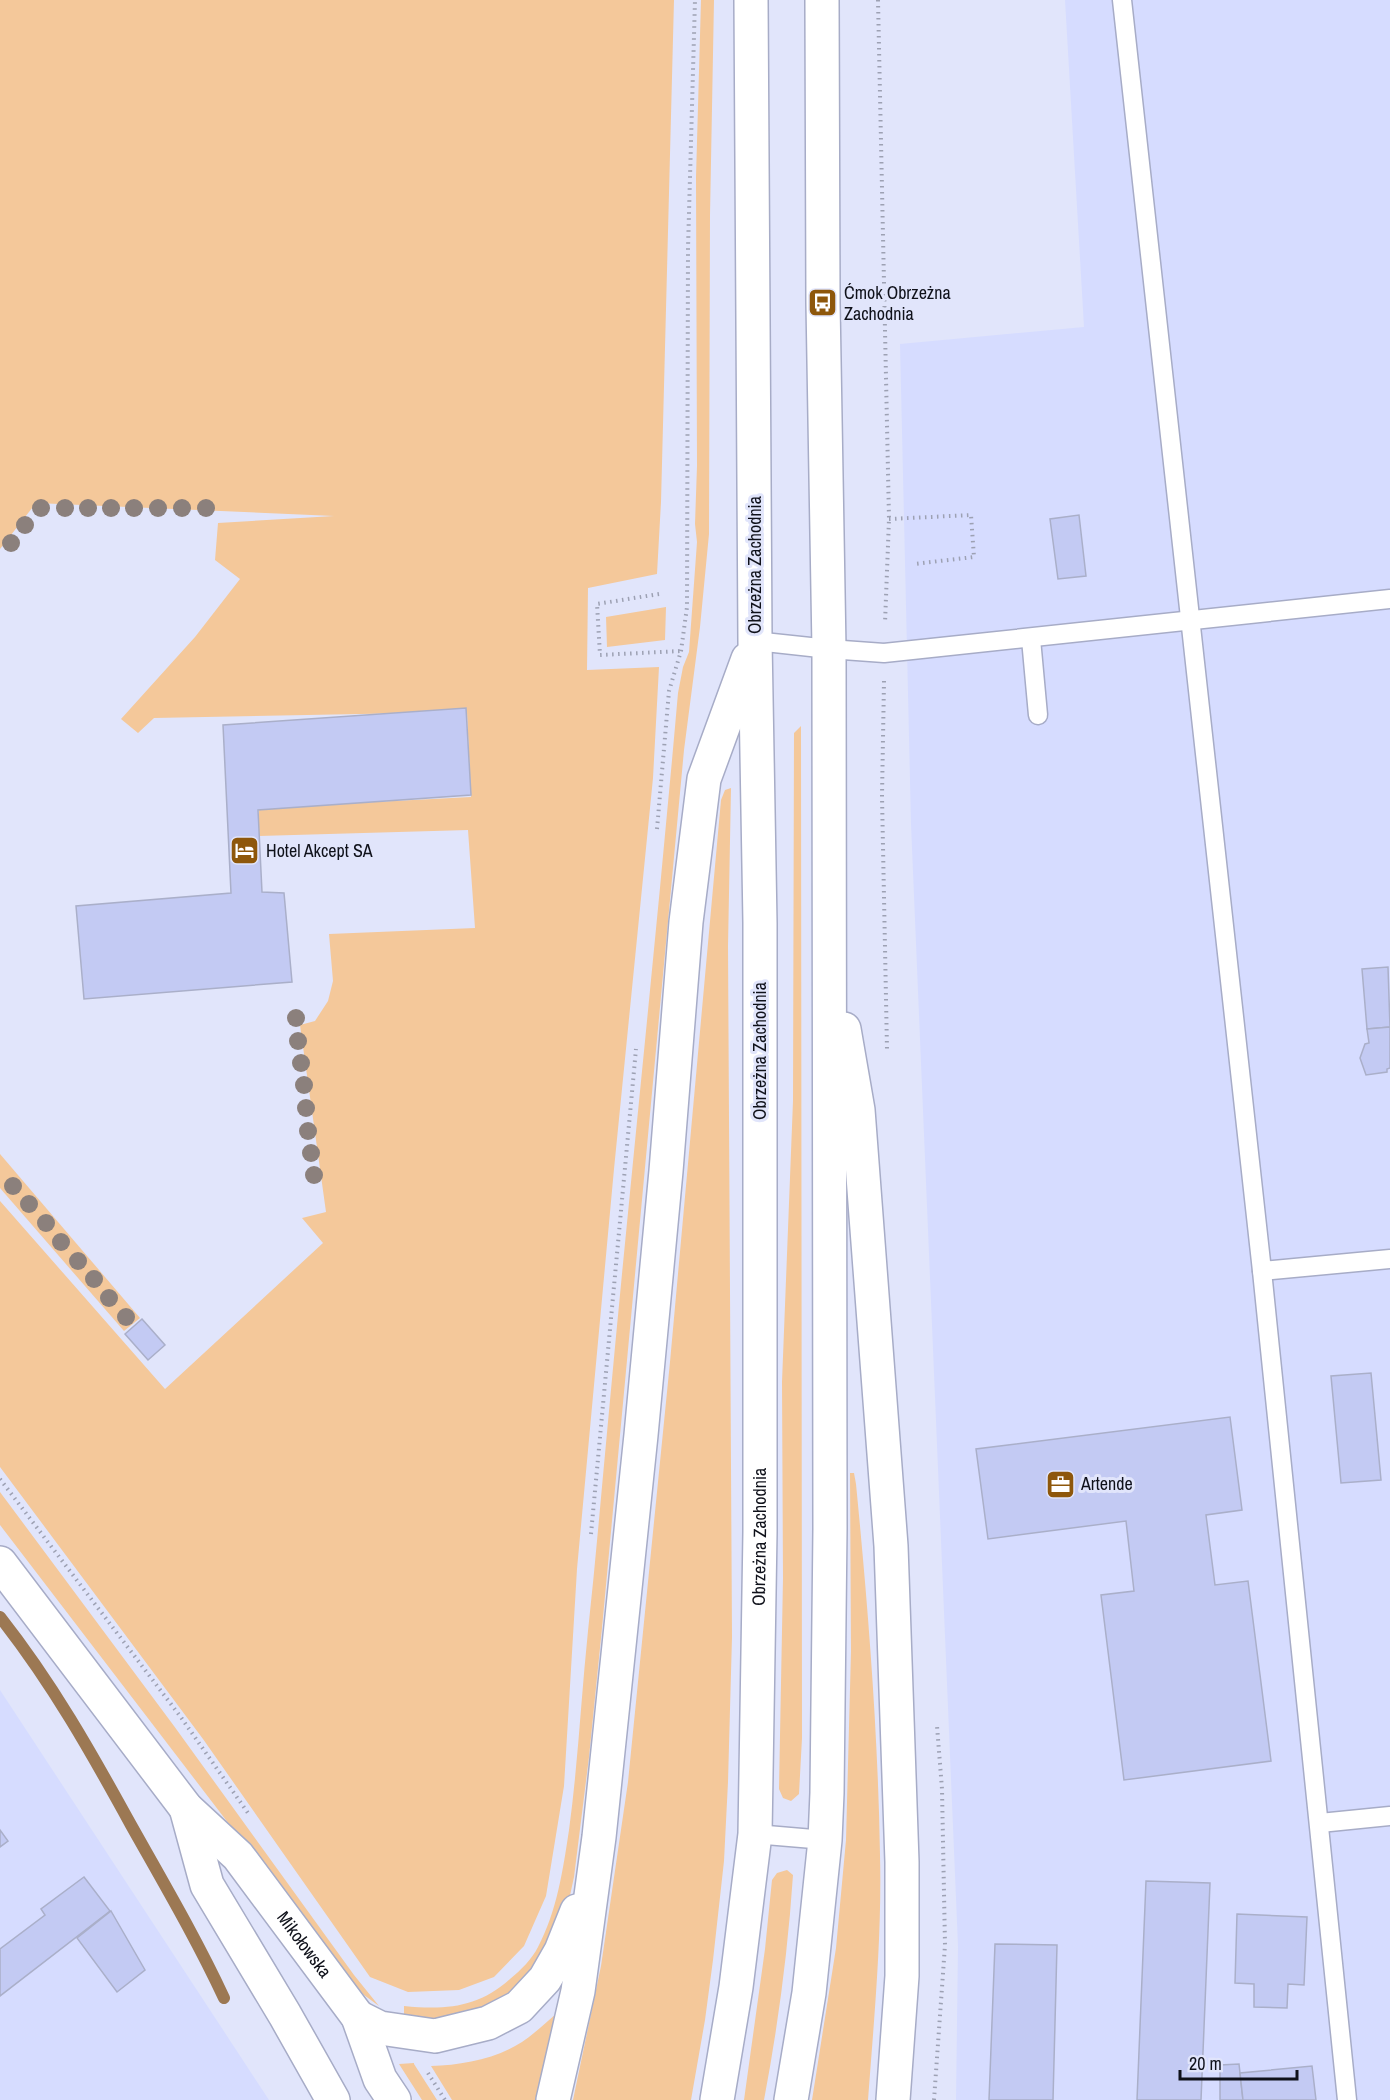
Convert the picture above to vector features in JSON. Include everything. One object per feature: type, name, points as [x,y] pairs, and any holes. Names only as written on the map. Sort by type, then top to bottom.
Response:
[{"type":"street","name":"Obrzeżna Zachodnia","points":[[717,2100],[736,1986],[755,1834],[760,1532],[760,923],[755,641],[751,0]]},
{"type":"street","points":[[791,2100],[809,1993],[825,1840],[827,1793],[830,1529],[829,649],[822,303],[822,0]]},
{"type":"street","points":[[553,2100],[579,1991],[599,1837],[665,1183],[686,921],[704,779],[755,641]]},
{"type":"street","points":[[828,942],[858,1110],[891,1546],[902,1862],[902,1953],[893,2100]]},
{"type":"street","name":"Mikołowska","points":[[0,1563],[186,1808],[238,1857],[358,2017],[381,2079],[394,2100]]},
{"type":"street","name":"Mikołowska","points":[[186,1808],[207,1885],[333,2100]]},
{"type":"street","points":[[358,2017],[380,2028],[435,2036],[488,2023],[519,2007],[545,1979],[561,1952],[579,1905],[599,1837]]},
{"type":"lane","points":[[1122,0],[1262,1271],[1347,2100]]},
{"type":"lane","points":[[755,641],[884,653],[1390,599]]},
{"type":"lane","points":[[1031,639],[1038,715]]},
{"type":"lane","points":[[1262,1271],[1390,1258]]},
{"type":"lane","points":[[1320,1823],[1390,1816]]},
{"type":"lane","points":[[755,1834],[825,1840]]},
{"type":"path","points":[[657,839],[669,691],[681,651],[687,607],[688,248],[695,0]]},
{"type":"path","points":[[878,0],[889,519],[882,796],[888,1059]]},
{"type":"path","points":[[889,519],[971,515],[974,557],[914,564]]},
{"type":"path","points":[[660,594],[597,604],[600,655],[681,651]]},
{"type":"path","points":[[590,1537],[637,1039]]},
{"type":"path","points":[[0,1479],[180,1716],[253,1819]]},
{"type":"path","points":[[934,2100],[945,1945],[942,1789],[936,1719]]},
{"type":"path","points":[[403,2031],[445,2100]]},
{"type":"shaded area","points":[[0,0],[674,0],[661,502],[657,574],[588,588],[587,670],[659,667],[653,778],[577,1569],[564,1786],[546,1896],[524,1946],[494,1977],[459,1990],[408,1992],[370,1977],[203,1739],[0,1467],[0,1201],[165,1389],[323,1243],[302,1218],[326,1212],[300,1025],[315,1021],[328,1001],[333,981],[329,934],[475,928],[468,830],[259,836],[259,808],[471,797],[467,712],[154,718],[138,733],[121,719],[195,637],[240,579],[215,560],[218,523],[334,516],[36,503],[0,549]]},
{"type":"shaded area","points":[[701,0],[714,0],[710,215],[709,534],[684,750],[602,1628],[574,1877],[569,1900],[544,1958],[502,2005],[444,2022],[404,2017],[404,2006],[447,2007],[486,1996],[498,1989],[526,1964],[545,1933],[555,1905],[569,1830],[678,693],[683,667],[689,652],[697,542],[695,524],[697,466],[696,177]]},
{"type":"shaded area","points":[[1065,0],[1390,0],[1390,2100],[956,2100],[958,1946],[911,824],[900,344],[1084,327]]},
{"type":"shaded area","points":[[666,607],[665,640],[607,647],[606,617]]},
{"type":"shaded area","points":[[801,726],[802,1738],[799,1794],[791,1801],[783,1798],[779,1789],[783,1578],[782,1382],[793,1101],[794,733]]},
{"type":"shaded area","points":[[731,788],[728,946],[732,1637],[724,1861],[713,1960],[691,2100],[573,2100],[601,1966],[628,1782],[670,1362],[721,800],[725,790]]},
{"type":"shaded area","points":[[0,1154],[140,1318],[124,1331],[0,1188]]},
{"type":"shaded area","points":[[850,1473],[854,1473],[856,1484],[875,1716],[880,1886],[877,1978],[868,2100],[812,2100],[836,1948],[846,1840],[851,1651]]},
{"type":"shaded area","points":[[0,1492],[379,2006],[364,1995],[340,1969],[0,1525]]},
{"type":"shaded area","points":[[0,1690],[269,2100],[0,2100]]},
{"type":"shaded area","points":[[787,1870],[793,1875],[788,1932],[778,2016],[764,2100],[744,2100],[772,1880],[777,1873]]},
{"type":"shaded area","points":[[559,2011],[537,2100],[452,2100],[431,2066],[466,2062],[501,2053],[522,2042]]},
{"type":"shaded area","points":[[414,2063],[437,2100],[422,2100],[399,2064]]},
{"type":"building","points":[[1079,515],[1086,576],[1058,579],[1050,519]]},
{"type":"building","name":"Hotel Akcept SA","points":[[466,708],[471,795],[258,810],[262,892],[284,893],[292,982],[84,999],[76,906],[231,893],[223,725]]},
{"type":"building","points":[[1388,967],[1390,1027],[1367,1029],[1362,969]]},
{"type":"building","points":[[1390,1027],[1390,1068],[1387,1072],[1366,1075],[1360,1058],[1365,1044],[1369,1043],[1367,1029]]},
{"type":"building","points":[[142,1319],[165,1345],[148,1360],[125,1334]]},
{"type":"building","points":[[1371,1373],[1381,1480],[1341,1483],[1331,1376]]},
{"type":"building","points":[[1230,1417],[1242,1510],[1206,1515],[1215,1585],[1248,1581],[1271,1761],[1124,1780],[1101,1595],[1134,1591],[1126,1521],[988,1539],[976,1449]]},
{"type":"building","points":[[0,1830],[8,1841],[0,1847]]},
{"type":"building","points":[[84,1877],[110,1911],[0,1996],[0,1949],[45,1915],[41,1909]]},
{"type":"building","points":[[1146,1881],[1210,1883],[1201,2100],[1137,2100]]},
{"type":"building","points":[[111,1911],[145,1970],[117,1992],[77,1938]]},
{"type":"building","points":[[1237,1914],[1307,1917],[1304,1985],[1288,1984],[1287,2008],[1254,2007],[1254,1984],[1235,1983]]},
{"type":"building","points":[[995,1944],[1057,1945],[1053,2100],[989,2100]]},
{"type":"building","points":[[1239,2064],[1243,2100],[1220,2100],[1220,2065]]},
{"type":"building","points":[[1312,2066],[1316,2100],[1243,2100],[1240,2073]]},
{"type":"waterway","points":[[0,1617],[37,1667],[86,1745],[179,1910],[224,1998]]},
{"type":"place","name":"Ćmok Obrzeżna Zachodnia","points":[[823,303]]},
{"type":"place","name":"Hotel Akcept SA","points":[[245,851]]},
{"type":"place","name":"Artende","points":[[1060,1484]]}]
